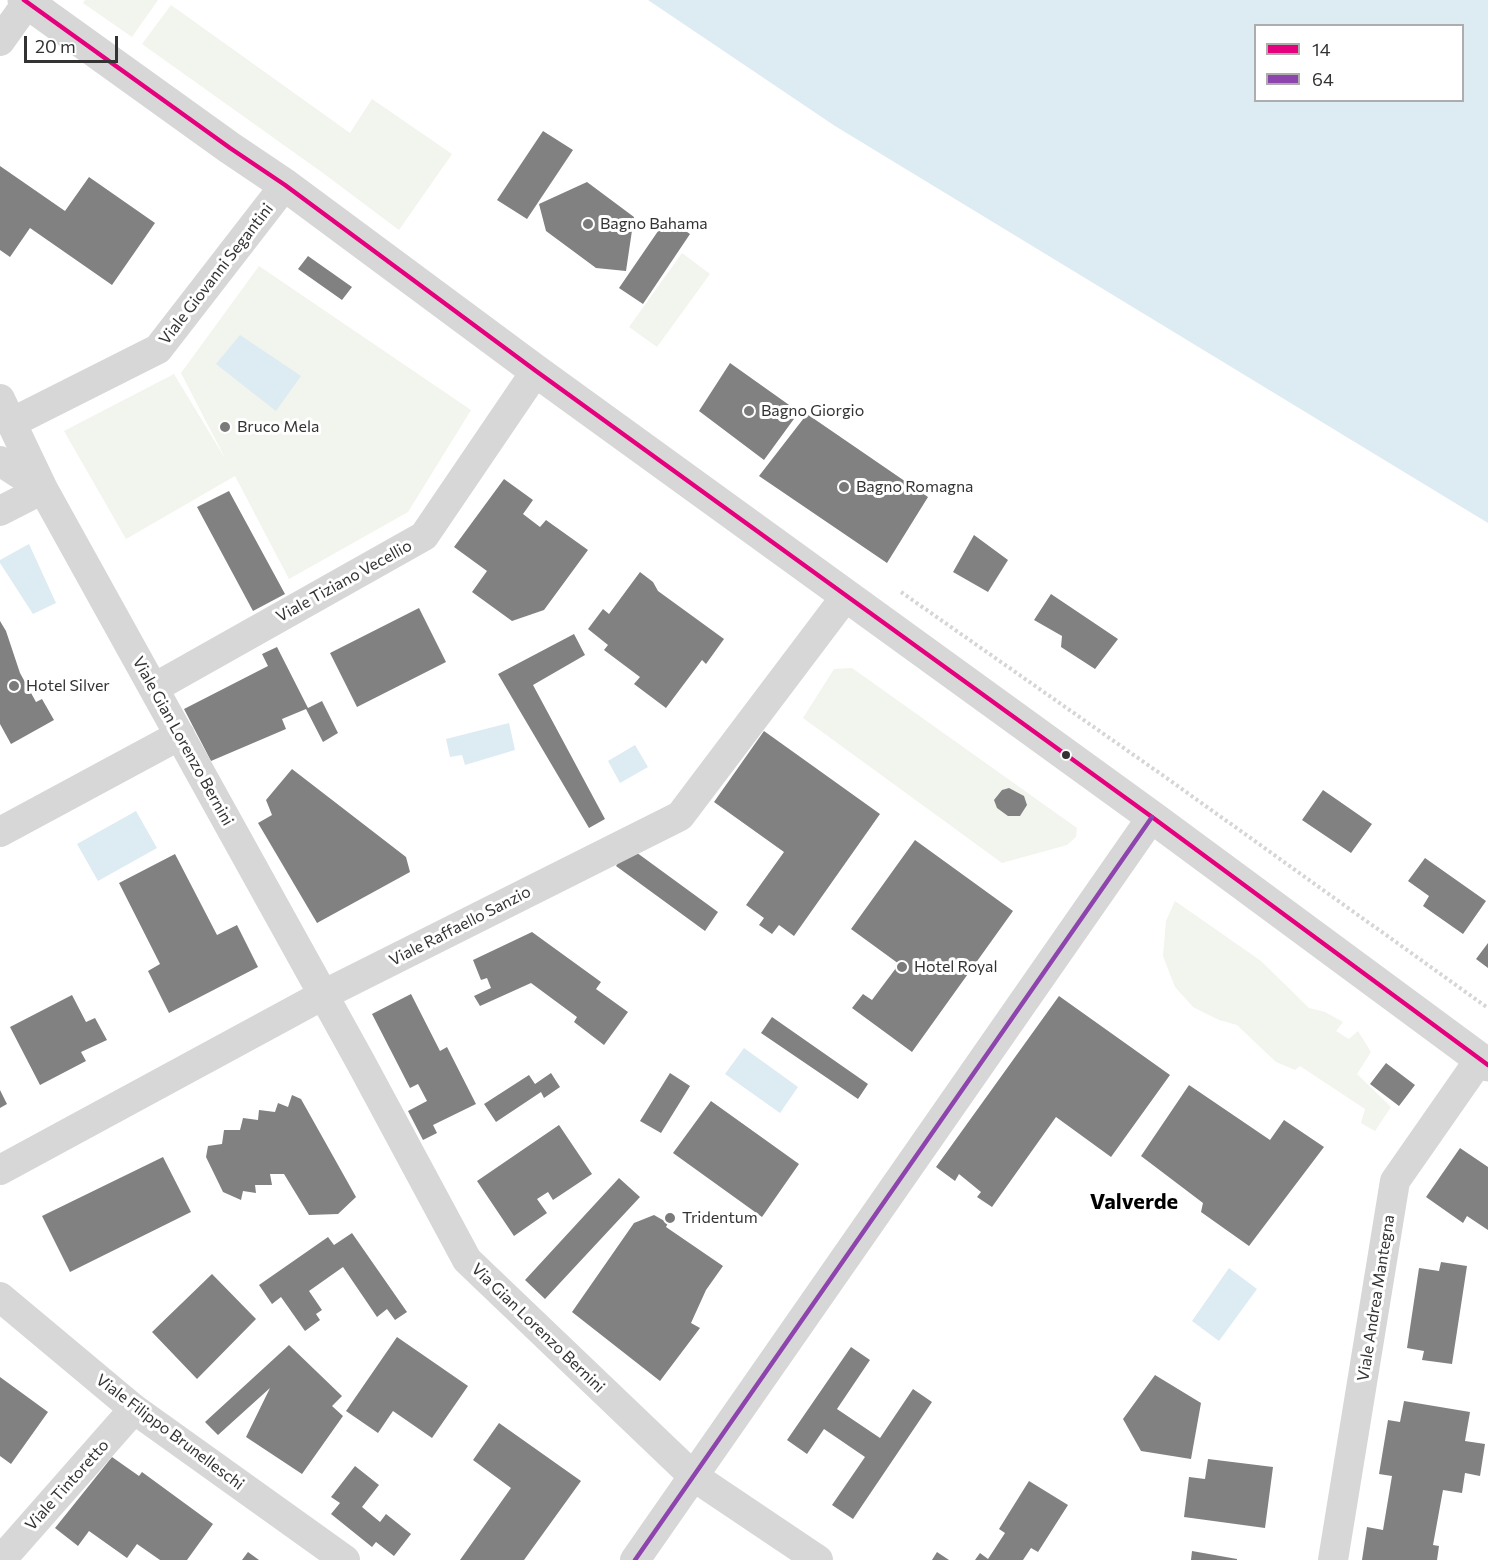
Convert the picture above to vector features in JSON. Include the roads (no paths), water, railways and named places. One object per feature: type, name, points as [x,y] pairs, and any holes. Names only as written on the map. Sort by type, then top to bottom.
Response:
[{"type":"street","points":[[0,41],[25,1],[285,185],[536,371],[1152,817],[1484,1062]]},
{"type":"street","name":"Viale Giovanni Segantini","points":[[6,410],[158,349],[285,185]]},
{"type":"street","name":"Viale Tiziano Vecellio","points":[[154,688],[424,536],[536,371]]},
{"type":"street","name":"Viale Gian Lorenzo Bernini","points":[[6,410],[43,489],[323,995]]},
{"type":"street","name":"Viale Gian Lorenzo Bernini","points":[[0,461],[43,489]]},
{"type":"street","points":[[0,511],[43,489]]},
{"type":"street","name":"Viale Raffaello Sanzio","points":[[0,1170],[323,995],[680,816],[846,596]]},
{"type":"street","points":[[0,832],[180,735]]},
{"type":"street","points":[[635,1560],[1152,817]]},
{"type":"street","name":"Via Gian Lorenzo Bernini","points":[[323,995],[467,1260],[693,1476],[818,1560]]},
{"type":"street","name":"Viale Andrea Mantegna","points":[[1333,1560],[1395,1181],[1484,1062]]},
{"type":"street","name":"Viale Filippo Brunelleschi","points":[[0,1297],[134,1409],[345,1560]]},
{"type":"street","name":"Viale Tintoretto","points":[[0,1560],[134,1409]]},
{"type":"place","name":"Bagno Bahama","points":[[588,224]]},
{"type":"place","name":"Bagno Giorgio","points":[[749,411]]},
{"type":"place","name":"Bruco Mela","points":[[225,427]]},
{"type":"place","name":"Bagno Romagna","points":[[844,487]]},
{"type":"place","name":"Hotel Silver","points":[[14,686]]},
{"type":"place","name":"Hotel Royal","points":[[902,967]]},
{"type":"place","name":"Tridentum","points":[[670,1218]]},
{"type":"district","name":"Valverde","points":[[1134,1202]]}]
